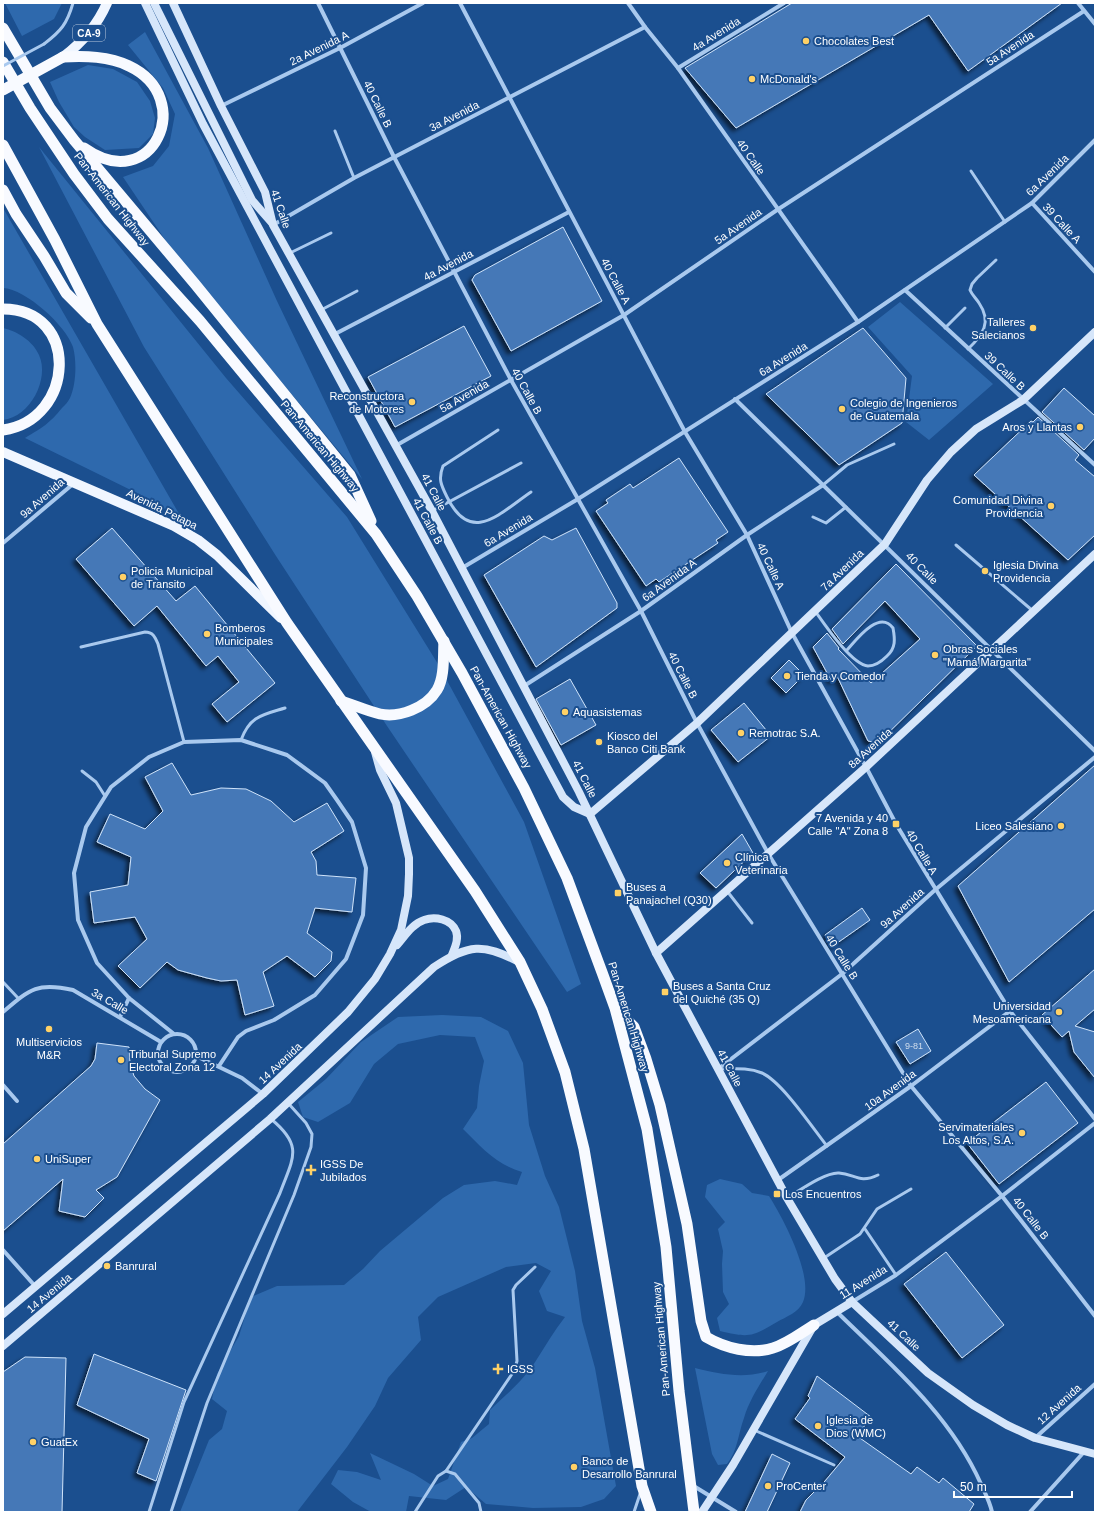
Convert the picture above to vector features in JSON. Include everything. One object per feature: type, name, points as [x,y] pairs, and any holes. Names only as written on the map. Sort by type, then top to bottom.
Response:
[{"type":"highway","points":[[3,28],[50,108],[74,140],[195,284],[350,476],[376,534]]},
{"type":"highway","points":[[3,90],[63,57],[97,58],[129,66],[138,71],[155,88],[163,106],[163,125],[152,149],[138,158],[119,162],[109,160],[90,152],[74,140]]},
{"type":"highway","name":"Pan-American Highway","points":[[3,62],[30,108],[74,174],[108,219],[200,322],[376,534],[417,596],[499,739],[567,878],[615,1008],[647,1129],[659,1198],[694,1512]]},
{"type":"highway","points":[[3,145],[55,240],[97,324],[287,623],[475,891],[520,962],[542,1009],[565,1072],[584,1150],[642,1486],[651,1512]]},
{"type":"highway","points":[[3,190],[16,214],[66,293],[97,324]]},
{"type":"highway","points":[[3,309],[15,309],[27,313],[43,323],[54,338],[60,359],[59,373],[53,395],[43,410],[31,421],[3,430]]},
{"type":"highway","points":[[341,701],[381,714],[406,713],[423,705],[437,690],[442,671],[444,641]]},
{"type":"highway","points":[[615,1008],[634,1026],[646,1059],[660,1106],[685,1216],[701,1321],[706,1337],[719,1345],[735,1349],[772,1348],[814,1325]]},
{"type":"main road","name":"CA-9","points":[[63,57],[86,37],[100,18],[107,3]]},
{"type":"main road","name":"41 Calle B","points":[[145,3],[203,124],[563,797],[574,807],[590,814]]},
{"type":"main road","points":[[154,3],[252,200],[273,226]]},
{"type":"main road","name":"41 Calle","points":[[173,3],[221,106],[265,192],[273,226],[397,445],[590,814],[656,953],[778,1180],[835,1280],[852,1302],[928,1373],[973,1405],[1007,1425],[1035,1438],[1095,1454]]},
{"type":"main road","name":"7a Avenida","points":[[590,814],[697,722],[885,544],[927,480],[951,452],[976,429],[1023,400],[1095,332]]},
{"type":"main road","name":"Avenida Petapa","points":[[3,452],[174,526],[198,540],[217,555],[287,623]]},
{"type":"main road","name":"8a Avenida","points":[[656,953],[866,767],[1095,554]]},
{"type":"main road","name":"14 Avenida","points":[[3,1314],[263,1094],[348,1012],[375,979],[390,954],[401,930],[408,896],[409,858],[396,803],[380,770],[372,746]]},
{"type":"main road","points":[[390,954],[412,927],[423,920],[433,918],[444,920],[453,925],[456,931],[457,942],[452,955]]},
{"type":"main road","name":"14 Avenida","points":[[3,1346],[270,1119],[434,967],[452,955],[463,950],[484,948],[497,950],[520,962]]},
{"type":"main road","name":"11 Avenida","points":[[814,1325],[852,1302]]},
{"type":"main road","points":[[702,1512],[713,1497],[754,1430],[814,1325]]},
{"type":"street","name":"40 Calle B","points":[[318,3],[394,157],[511,380],[641,611],[697,722],[769,854],[911,1086],[1002,1196],[1095,1316]]},
{"type":"street","name":"2a Avenida A","points":[[221,106],[340,48],[423,3]]},
{"type":"street","name":"40 Calle A","points":[[460,3],[685,432],[747,535],[792,633],[896,824],[1010,1011],[1095,1119]]},
{"type":"street","name":"40 Calle","points":[[628,3],[678,68],[777,210],[858,322]]},
{"type":"street","name":"4a Avenida","points":[[678,68],[784,3]]},
{"type":"street","points":[[1078,3],[1095,24]]},
{"type":"street","name":"5a Avenida","points":[[397,445],[624,316],[777,210],[1084,11]]},
{"type":"street","name":"3a Avenida","points":[[273,226],[354,178],[645,27]]},
{"type":"street","name":"6a Avenida","points":[[462,568],[578,500],[858,322],[1032,203],[1095,140]]},
{"type":"street","name":"39 Calle A","points":[[1032,203],[1095,272]]},
{"type":"street","name":"4a Avenida","points":[[335,334],[569,212]]},
{"type":"street","name":"39 Calle B","points":[[905,290],[1095,465]]},
{"type":"street","name":"40 Calle","points":[[735,399],[822,486],[885,544],[1095,751]]},
{"type":"street","name":"9a Avenida","points":[[3,543],[74,482]]},
{"type":"street","name":"6a Avenida A","points":[[524,686],[641,611],[747,535],[822,486]]},
{"type":"street","points":[[174,1034],[129,998],[97,963],[78,920],[74,873],[86,827],[106,796],[112,787],[149,757],[184,742],[241,740],[287,755],[325,783],[352,822],[366,868],[363,915],[346,959],[315,995],[274,1020],[246,1031],[238,1037],[219,1066]]},
{"type":"street","name":"9a Avenida","points":[[718,1069],[842,974],[935,890],[1095,757]]},
{"type":"street","name":"3a Calle","points":[[18,998],[34,988],[47,985],[73,990],[161,1042]]},
{"type":"street","points":[[3,1012],[18,998]]},
{"type":"street","points":[[120,1017],[129,998]]},
{"type":"street","name":"10a Avenida","points":[[778,1180],[911,1086],[1010,1011]]},
{"type":"street","points":[[174,1034],[181,1034],[191,1039],[195,1044],[196,1056],[190,1067],[179,1072],[173,1071],[162,1065],[158,1053],[161,1042],[169,1035],[174,1034]]},
{"type":"street","points":[[196,1056],[242,1078],[263,1094]]},
{"type":"street","points":[[3,1085],[17,1101]]},
{"type":"street","name":"11 Avenida","points":[[852,1302],[896,1275],[1002,1196],[1095,1123]]},
{"type":"street","points":[[3,1250],[35,1286]]},
{"type":"street","points":[[837,1312],[915,1388],[936,1412],[966,1455],[976,1474],[992,1512]]},
{"type":"street","name":"12 Avenida","points":[[1035,1438],[1095,1384]]},
{"type":"street","points":[[1030,1512],[1084,1452]]},
{"type":"street","points":[[690,1484],[736,1512]]},
{"type":"lane","points":[[3,66],[44,44],[60,32],[70,16],[73,3]]},
{"type":"lane","points":[[335,131],[354,178]]},
{"type":"lane","points":[[971,171],[1005,222]]},
{"type":"lane","points":[[288,254],[331,232]]},
{"type":"lane","points":[[968,349],[981,337],[985,330],[986,323],[985,313],[970,290],[972,284],[996,260]]},
{"type":"lane","points":[[321,310],[357,291]]},
{"type":"lane","points":[[945,328],[965,308]]},
{"type":"lane","points":[[498,430],[443,466],[439,481],[450,502],[463,519],[471,523],[481,522],[492,519],[531,492]]},
{"type":"lane","points":[[822,486],[847,465],[894,444]]},
{"type":"lane","points":[[432,511],[521,463]]},
{"type":"lane","points":[[813,517],[826,523],[846,507]]},
{"type":"lane","points":[[956,545],[1034,612]]},
{"type":"lane","points":[[815,611],[847,650],[864,665],[870,666],[881,662],[891,652],[894,644],[893,628],[886,623],[876,622],[870,626],[847,650]]},
{"type":"lane","points":[[81,647],[145,632],[149,632],[154,636],[158,644],[184,742]]},
{"type":"lane","points":[[241,740],[250,721],[267,713],[285,708]]},
{"type":"lane","points":[[82,771],[96,782],[106,796]]},
{"type":"lane","points":[[727,891],[752,923]]},
{"type":"lane","points":[[3,982],[18,998]]},
{"type":"lane","points":[[718,1069],[746,1069],[761,1073],[775,1080],[827,1146]]},
{"type":"lane","points":[[171,1512],[207,1403],[294,1195],[311,1147],[312,1134],[306,1123],[288,1102]]},
{"type":"lane","points":[[149,1512],[184,1402],[280,1193],[292,1162],[294,1151],[291,1140],[270,1119]]},
{"type":"lane","points":[[788,1198],[830,1174],[839,1173],[867,1179],[878,1174]]},
{"type":"lane","points":[[823,1259],[864,1229],[877,1210],[911,1189]]},
{"type":"lane","points":[[864,1229],[896,1275]]},
{"type":"lane","points":[[415,1512],[438,1476],[446,1471],[514,1371],[517,1361],[513,1290],[516,1285],[535,1267]]},
{"type":"lane","points":[[754,1430],[834,1465]]},
{"type":"lane","points":[[446,1471],[455,1474],[479,1503],[481,1512]]},
{"type":"lane","points":[[634,1512],[642,1486]]},
{"type":"shaded area","points":[[5,3],[62,3],[54,19],[22,36]]},
{"type":"shaded area","points":[[145,32],[208,148],[277,301],[362,479],[172,250],[123,177],[153,166],[169,146],[175,114],[163,88],[128,45]]},
{"type":"shaded area","points":[[88,65],[113,69],[137,82],[150,101],[155,118],[153,134],[139,148],[105,150],[85,137],[74,127],[59,102],[50,82]]},
{"type":"shaded area","points":[[39,147],[226,378],[347,517],[438,664],[524,822],[581,984],[567,992],[387,726],[276,556],[144,347]]},
{"type":"shaded area","points":[[3,208],[182,519],[143,496],[25,438],[49,422],[69,399],[75,380],[75,359],[73,347],[69,338],[54,319],[23,295],[3,288]]},
{"type":"shaded area","points":[[900,302],[993,384],[929,440],[906,422],[912,376],[868,327]]},
{"type":"shaded area","points":[[3,328],[19,334],[33,345],[39,355],[42,365],[42,375],[40,385],[29,404],[22,412],[3,420]]},
{"type":"shaded area","points":[[442,1015],[481,1017],[508,1031],[523,1063],[529,1125],[545,1176],[559,1207],[575,1271],[582,1321],[595,1368],[616,1486],[604,1499],[581,1507],[533,1508],[486,1504],[466,1487],[446,1500],[409,1496],[406,1512],[371,1512],[353,1502],[331,1484],[338,1470],[357,1472],[381,1480],[370,1453],[414,1474],[433,1486],[448,1479],[461,1442],[472,1438],[489,1424],[490,1410],[527,1373],[565,1317],[547,1311],[539,1291],[551,1271],[536,1263],[506,1267],[438,1297],[418,1317],[421,1340],[388,1378],[375,1406],[347,1447],[297,1512],[180,1512],[209,1440],[222,1429],[227,1411],[212,1399],[217,1374],[239,1336],[251,1297],[277,1286],[344,1285],[363,1269],[380,1251],[443,1198],[464,1185],[495,1181],[517,1185],[522,1172],[505,1165],[490,1155],[463,1129],[477,1108],[479,1086],[484,1061],[475,1037],[440,1035],[398,1044],[374,1064],[350,1103],[318,1122],[303,1117],[298,1102],[326,1079],[361,1042],[398,1017]]},
{"type":"shaded area","points":[[720,1179],[742,1184],[752,1193],[769,1196],[789,1232],[801,1263],[804,1278],[805,1291],[803,1302],[799,1309],[762,1331],[750,1335],[738,1335],[720,1331],[717,1318],[729,1304],[723,1292],[723,1251],[718,1229],[725,1222],[705,1197],[707,1185]]},
{"type":"shaded area","points":[[695,1368],[732,1375],[750,1375],[768,1371],[754,1394],[742,1424],[736,1448],[727,1464],[718,1465],[712,1454]]},
{"type":"building","name":"Chocolates Best","points":[[792,3],[1062,3],[968,71],[929,15],[736,128],[685,68]]},
{"type":"building","points":[[563,227],[602,301],[511,351],[472,280],[475,275]]},
{"type":"building","name":"Reconstructora de Motores","points":[[464,326],[491,376],[395,427],[368,377]]},
{"type":"building","name":"Colegio de Ingenieros de Guatemala","points":[[863,328],[906,378],[902,423],[839,465],[766,394]]},
{"type":"building","name":"Aros y Llantas","points":[[1064,388],[1095,416],[1095,438],[1084,450],[1042,412]]},
{"type":"building","name":"Comunidad Divina Providencia","points":[[1038,417],[1079,455],[1075,460],[1095,477],[1095,535],[1068,560],[974,475],[1031,421],[1033,422]]},
{"type":"building","points":[[679,458],[728,532],[716,540],[718,543],[659,582],[656,579],[646,586],[596,511],[608,503],[606,500],[630,484],[633,488]]},
{"type":"building","points":[[112,528],[176,601],[195,586],[275,683],[227,722],[212,704],[239,682],[218,656],[206,666],[157,606],[134,626],[76,559]]},
{"type":"building","points":[[576,528],[617,603],[617,608],[536,667],[484,575],[544,536],[552,540]]},
{"type":"building","name":"Obras Sociales \"Mamá Margarita\"","points":[[896,564],[977,646],[878,743],[868,741],[837,676],[832,682],[813,647],[827,633],[839,648],[838,649],[871,683],[920,639],[885,601],[843,644],[832,629]]},
{"type":"building","name":"Tienda y Comedor","points":[[789,660],[804,675],[786,693],[771,678]]},
{"type":"building","name":"Aquasistemas","points":[[570,679],[596,725],[561,745],[536,699]]},
{"type":"building","name":"Remotrac S.A.","points":[[744,703],[771,736],[738,762],[711,730]]},
{"type":"building","points":[[172,763],[191,795],[221,788],[246,789],[271,801],[294,822],[327,803],[344,831],[311,852],[316,861],[317,875],[356,878],[352,912],[315,908],[307,933],[332,952],[331,961],[315,977],[287,956],[263,972],[274,1006],[245,1015],[237,980],[221,981],[207,978],[178,970],[167,962],[140,988],[118,966],[147,939],[135,917],[94,923],[90,892],[128,885],[131,857],[97,842],[110,814],[145,829],[163,811],[145,777]]},
{"type":"building","name":"Liceo Salesiano","points":[[1095,765],[1095,909],[1009,982],[958,886]]},
{"type":"building","name":"Clínica Veterinaria","points":[[742,834],[753,853],[716,888],[700,873]]},
{"type":"building","points":[[862,908],[870,920],[833,946],[825,935]]},
{"type":"building","points":[[1095,969],[1095,1009],[1075,1026],[1095,1032],[1095,1078],[1074,1052],[1069,1031],[1062,1037],[1042,1015]]},
{"type":"building","points":[[918,1029],[931,1051],[910,1064],[896,1042]]},
{"type":"building","points":[[97,1043],[129,1047],[130,1063],[134,1076],[145,1089],[160,1100],[117,1177],[96,1190],[104,1198],[85,1217],[59,1211],[63,1179],[3,1231],[3,1144],[91,1066],[95,1059]]},
{"type":"building","name":"Servimateriales Los Altos, S.A.","points":[[1046,1082],[1078,1123],[999,1184],[967,1143]]},
{"type":"building","points":[[946,1252],[1004,1325],[962,1358],[904,1284]]},
{"type":"building","points":[[94,1354],[186,1390],[156,1481],[137,1473],[149,1439],[77,1405]]},
{"type":"building","name":"GuatEx","points":[[25,1357],[66,1358],[62,1512],[3,1512],[3,1372]]},
{"type":"building","points":[[817,1376],[871,1417],[857,1436],[911,1474],[917,1467],[939,1483],[943,1478],[974,1504],[969,1512],[800,1512],[806,1500],[825,1481],[845,1457],[795,1419],[810,1398],[808,1396]]},
{"type":"building","name":"ProCenter","points":[[772,1454],[790,1463],[767,1512],[745,1512]]},
{"type":"place","name":"Chocolates Best","points":[[806,41]]},
{"type":"place","name":"McDonald's","points":[[752,79]]},
{"type":"place","name":"Talleres Salecianos","points":[[1033,328]]},
{"type":"place","name":"Reconstructora de Motores","points":[[412,402]]},
{"type":"place","name":"Colegio de Ingenieros de Guatemala","points":[[842,409]]},
{"type":"place","name":"Aros y Llantas","points":[[1080,427]]},
{"type":"place","name":"Comunidad Divina Providencia","points":[[1051,506]]},
{"type":"place","name":"Iglesia Divina Providencia","points":[[985,571]]},
{"type":"place","name":"Policia Municipal de Transito","points":[[123,577]]},
{"type":"place","name":"Bomberos Municipales","points":[[207,634]]},
{"type":"place","name":"Obras Sociales \"Mamá Margarita\"","points":[[935,655]]},
{"type":"place","name":"Tienda y Comedor","points":[[787,676]]},
{"type":"place","name":"Aquasistemas","points":[[565,712]]},
{"type":"place","name":"Remotrac S.A.","points":[[741,733]]},
{"type":"place","name":"Kiosco del Banco Citi Bank","points":[[599,742]]},
{"type":"place","name":"7 Avenida y 40 Calle \"A\" Zona 8","points":[[896,824]]},
{"type":"place","name":"Liceo Salesiano","points":[[1061,826]]},
{"type":"place","name":"Clínica Veterinaria","points":[[727,863]]},
{"type":"place","name":"Buses a Panajachel (Q30)","points":[[618,893]]},
{"type":"place","name":"Buses a Santa Cruz del Quiché (35 Q)","points":[[665,992]]},
{"type":"place","name":"Universidad Mesoamericana","points":[[1059,1012]]},
{"type":"place","name":"Multiservicios M&R","points":[[49,1029]]},
{"type":"place","name":"Tribunal Supremo Electoral Zona 12","points":[[121,1060]]},
{"type":"place","name":"Servimateriales Los Altos, S.A.","points":[[1022,1133]]},
{"type":"place","name":"UniSuper","points":[[37,1159]]},
{"type":"place","name":"IGSS De Jubilados","points":[[311,1170]]},
{"type":"place","name":"Los Encuentros","points":[[777,1194]]},
{"type":"place","name":"Banrural","points":[[107,1266]]},
{"type":"place","name":"IGSS","points":[[498,1369]]},
{"type":"place","name":"Iglesia de Dios (WMC)","points":[[818,1426]]},
{"type":"place","name":"GuatEx","points":[[33,1442]]},
{"type":"place","name":"Banco de Desarrollo Banrural","points":[[574,1467]]},
{"type":"place","name":"ProCenter","points":[[768,1486]]}]
